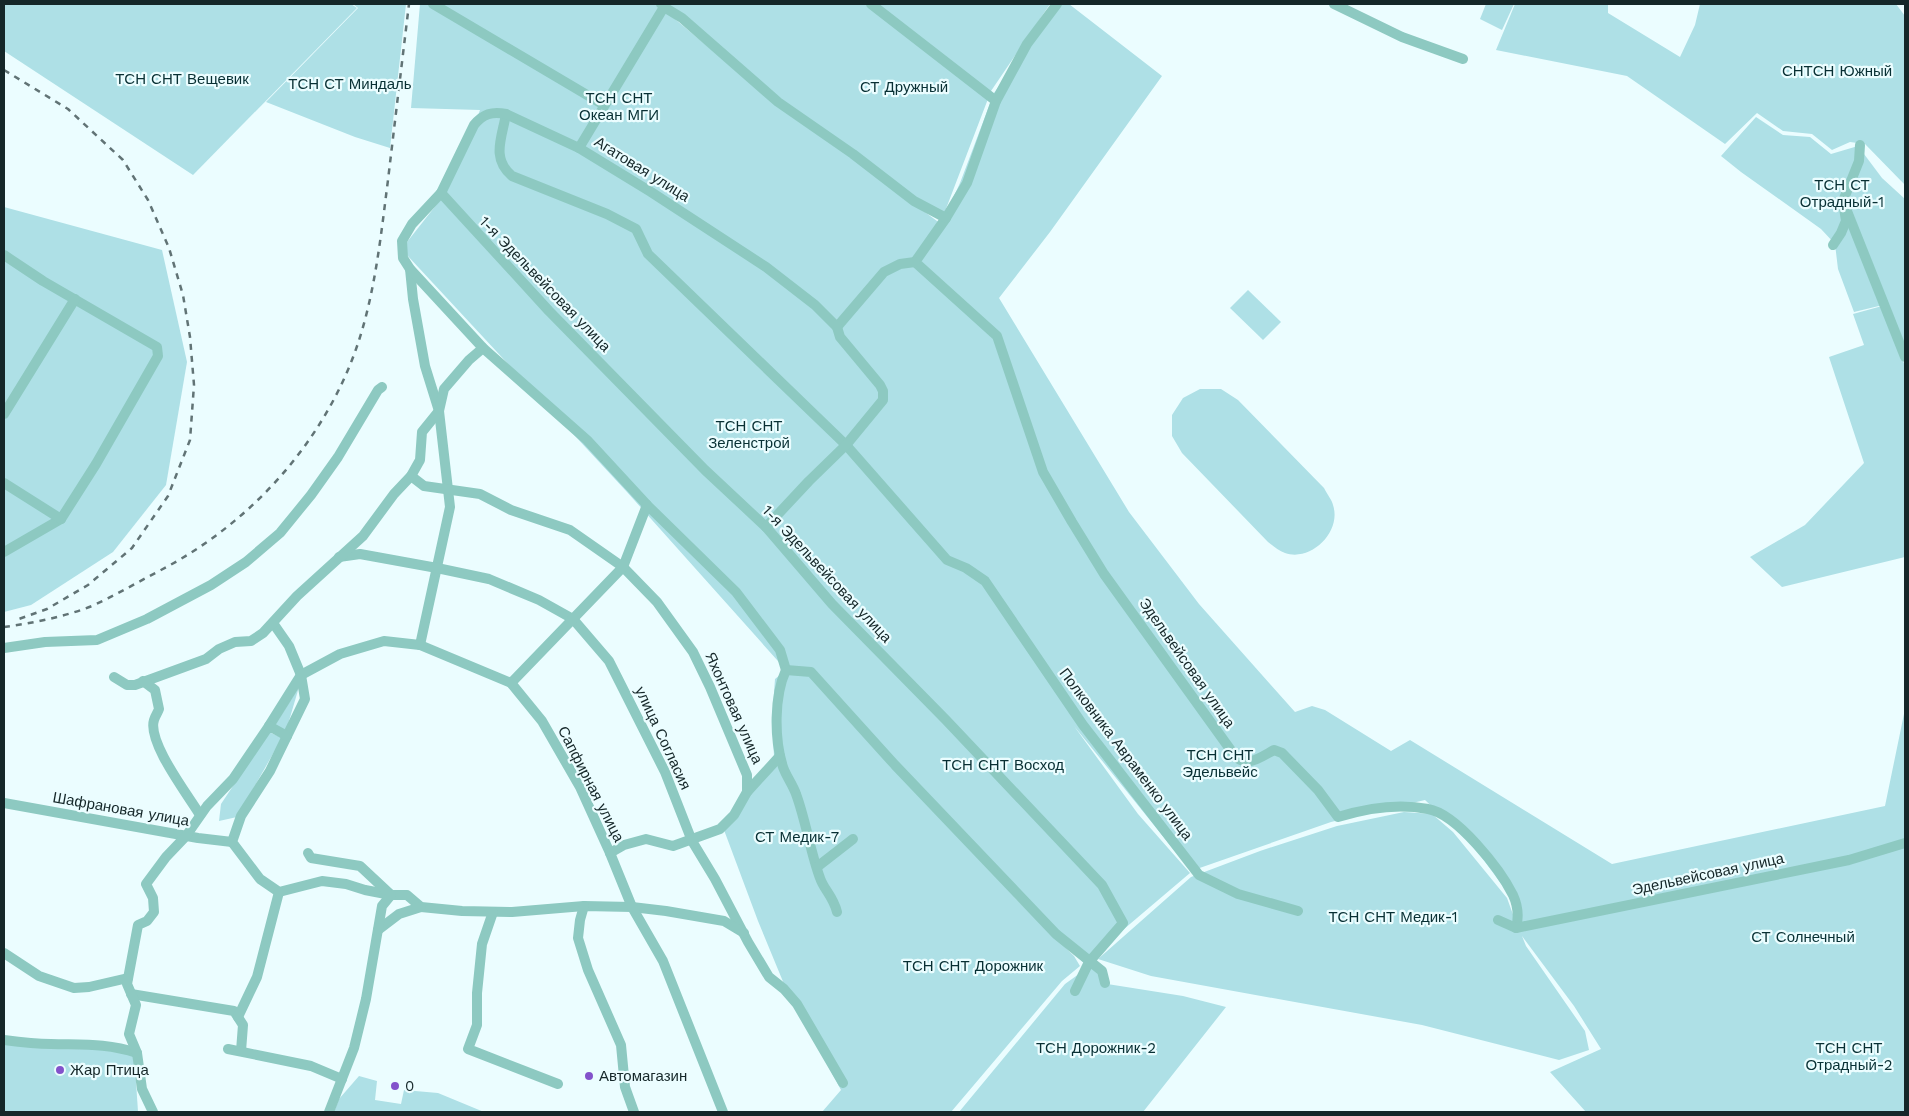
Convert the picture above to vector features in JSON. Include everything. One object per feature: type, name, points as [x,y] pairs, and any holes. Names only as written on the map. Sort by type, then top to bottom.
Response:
[{"type":"street","points":[[433,4],[604,105]]},
{"type":"street","points":[[871,4],[996,101]]},
{"type":"street","points":[[837,327],[884,272],[900,264],[915,262],[946,218],[967,183],[996,101],[1027,44],[1057,4]]},
{"type":"street","points":[[1334,4],[1402,37],[1463,59]]},
{"type":"street","points":[[579,148],[663,5],[682,18],[778,102],[853,154],[914,201],[946,218]]},
{"type":"street","name":"Агатовая улица","points":[[766,528],[808,481],[846,445],[883,400],[883,391],[840,337],[837,327],[815,305],[766,267],[651,192],[579,148],[506,114],[491,113],[481,116],[474,125],[440,194],[412,224],[402,241],[403,258],[410,269],[483,348],[587,440],[647,505],[736,592],[780,650],[786,670]]},
{"type":"street","name":"Полковника Авраменко улица","points":[[506,114],[499,153],[505,170],[512,176],[606,214],[636,229],[648,254],[846,445],[947,560],[966,568],[985,581],[1083,725],[1199,875],[1238,894],[1298,911]]},
{"type":"street","points":[[1832,245],[1841,234],[1846,221],[1843,201],[1859,161],[1860,145]]},
{"type":"street","name":"1-я Эдельвейсовая улица","points":[[440,194],[549,311],[698,463],[766,528],[832,604],[946,720],[1102,885],[1123,923],[1088,962],[1075,991]]},
{"type":"street","points":[[1843,201],[1905,357]]},
{"type":"street","points":[[1841,234],[1859,239]]},
{"type":"street","points":[[4,255],[43,281],[157,347],[158,356],[96,464],[61,519],[4,552]]},
{"type":"street","name":"Эдельвейсовая улица","points":[[915,262],[997,336],[1003,348],[1044,472],[1072,522],[1104,574],[1234,756],[1238,760],[1247,762],[1274,750],[1282,753],[1318,790],[1338,817],[1375,807],[1410,806],[1431,809],[1455,822],[1483,853],[1513,894],[1519,916],[1516,928],[1839,862],[1905,843]]},
{"type":"street","points":[[410,269],[413,299],[425,366],[439,411],[450,507],[420,645]]},
{"type":"street","points":[[4,414],[75,300]]},
{"type":"street","points":[[114,678],[127,685],[135,685],[206,659],[219,649],[235,642],[251,641],[264,633],[297,596],[363,536],[410,476],[420,460],[422,432],[439,411],[444,389],[469,360],[483,348]]},
{"type":"street","points":[[4,648],[45,642],[97,640],[147,619],[211,585],[246,562],[280,533],[311,495],[338,457],[378,390],[382,387]]},
{"type":"street","name":"Яхонтовая улица","points":[[410,476],[424,486],[480,494],[511,510],[570,530],[623,567],[657,602],[693,652],[747,775],[747,792]]},
{"type":"street","points":[[4,483],[61,519]]},
{"type":"street","points":[[511,683],[623,567],[647,505]]},
{"type":"street","name":"улица Согласия","points":[[339,557],[360,554],[489,579],[539,600],[573,620],[609,661],[665,772],[692,841],[716,879],[769,976],[797,1004],[843,1083]]},
{"type":"street","points":[[274,623],[289,646],[301,675],[305,700],[270,772],[241,816],[232,842],[260,879],[279,892],[322,880],[391,895],[407,895],[421,907]]},
{"type":"street","name":"Сапфирная улица","points":[[301,675],[340,654],[384,640],[420,645],[511,683],[542,721],[580,787],[632,907],[663,961],[723,1112]]},
{"type":"street","points":[[838,912],[834,899],[821,880],[796,793],[783,768],[780,756],[776,724],[781,681],[786,670],[812,672],[895,765],[1056,934],[1088,962],[1102,971],[1105,982]]},
{"type":"street","points":[[153,1112],[142,1088],[137,1052],[129,1034],[136,1005],[127,984],[138,925],[147,921],[154,912],[153,898],[146,884],[166,857],[186,836],[200,815],[233,779],[301,675]]},
{"type":"street","points":[[144,681],[155,690],[159,709],[153,721],[155,737],[162,754],[200,815]]},
{"type":"street","points":[[269,726],[288,736]]},
{"type":"street","points":[[610,853],[624,845],[646,839],[674,846],[720,830],[734,814],[747,792],[780,756]]},
{"type":"street","name":"Шафрановая улица","points":[[4,803],[186,836],[232,842]]},
{"type":"street","points":[[817,868],[853,839]]},
{"type":"street","points":[[308,853],[311,858],[360,866],[391,895]]},
{"type":"street","points":[[238,1017],[257,977],[279,892]]},
{"type":"street","points":[[329,1112],[354,1048],[364,1007],[382,906],[391,895]]},
{"type":"street","points":[[378,930],[399,914],[421,907],[462,912],[512,912],[584,906],[666,910],[724,921],[744,933]]},
{"type":"street","points":[[584,906],[578,938],[588,970],[621,1045],[625,1087],[634,1112]]},
{"type":"street","points":[[493,912],[482,944],[477,993],[477,1025],[468,1049],[558,1084]]},
{"type":"street","points":[[1498,920],[1516,928]]},
{"type":"street","points":[[4,953],[39,976],[74,988],[89,987],[128,978]]},
{"type":"street","points":[[131,994],[234,1011],[243,1025],[241,1051]]},
{"type":"street","points":[[4,1040],[49,1044],[117,1046],[137,1052]]},
{"type":"street","points":[[228,1049],[311,1066],[342,1079]]},
{"type":"green space","name":"ТСН СНТ Вещевик","points":[[4,4],[351,4],[357,8],[193,175],[4,51]]},
{"type":"green space","name":"ТСН СТ Миндаль","points":[[353,4],[406,4],[390,148],[355,137],[266,102],[358,8]]},
{"type":"green space","points":[[420,4],[657,4],[788,114],[852,158],[941,224],[960,183],[994,93],[1057,4],[1069,4],[1162,76],[1050,232],[999,298],[1129,512],[1199,604],[1295,712],[1312,706],[1325,710],[1391,751],[1410,740],[1612,864],[1885,806],[1905,709],[1905,1112],[1586,1112],[1550,1072],[1601,1049],[1574,1006],[1522,936],[1526,946],[1585,1031],[1589,1050],[1559,1060],[1422,1025],[1151,976],[1098,959],[1191,877],[1260,851],[1337,826],[1404,812],[1432,814],[1453,832],[1507,898],[1515,920],[1511,897],[1474,847],[1425,800],[1331,822],[1191,871],[1074,726],[1138,814],[1190,873],[1084,963],[1013,896],[1074,956],[1080,966],[1062,981],[951,1112],[822,1112],[841,1090],[784,984],[724,830],[774,756],[772,720],[775,679],[786,670],[627,492],[406,254],[407,242],[441,199],[465,151],[480,110],[411,108]]},
{"type":"green space","name":"СТ Дружный","points":[[665,4],[1050,4],[991,91],[944,214],[870,167],[800,115]]},
{"type":"green space","points":[[1486,4],[1514,4],[1502,30],[1480,19]]},
{"type":"green space","name":"СНТСН Южный","points":[[1515,4],[1608,4],[1608,13],[1680,57],[1695,25],[1700,4],[1896,4],[1905,16],[1905,185],[1865,144],[1850,142],[1832,150],[1812,134],[1783,131],[1757,113],[1725,144],[1627,76],[1496,50]]},
{"type":"green space","name":"ТСН СТ Отрадный-1","points":[[1756,117],[1783,135],[1810,137],[1831,154],[1858,146],[1882,178],[1905,199],[1905,362],[1883,305],[1854,312],[1838,269],[1835,244],[1821,229],[1721,156]]},
{"type":"green space","points":[[4,207],[162,250],[187,362],[166,485],[113,552],[31,605],[4,612]]},
{"type":"green space","points":[[1248,290],[1281,322],[1263,340],[1230,308]]},
{"type":"green space","points":[[1882,306],[1905,366],[1905,557],[1782,587],[1750,557],[1805,525],[1864,463],[1829,357],[1864,345],[1853,314]]},
{"type":"green space","points":[[1200,389],[1221,389],[1238,400],[1324,488],[1331,499],[1335,515],[1329,534],[1322,543],[1305,553],[1295,555],[1285,553],[1274,547],[1182,453],[1172,436],[1172,415],[1183,398]]},
{"type":"green space","points":[[299,687],[286,731],[275,725]]},
{"type":"green space","points":[[269,732],[282,738],[237,817],[219,821],[221,804]]},
{"type":"green space","name":"ТСН Дорожник-2","points":[[1090,966],[1100,973],[1101,983],[1183,996],[1226,1007],[1143,1112],[959,1112],[1065,984]]},
{"type":"green space","points":[[4,1040],[134,1051],[138,1112],[4,1112]]},
{"type":"green space","points":[[359,1076],[377,1081],[375,1100],[401,1104],[404,1090],[438,1093],[484,1112],[334,1112],[339,1099]]},
{"type":"railway","points":[[4,627],[48,619],[92,606],[192,552],[221,532],[274,484],[297,457],[317,428],[335,397],[350,365],[365,320],[375,274],[409,4]]},
{"type":"railway","points":[[4,70],[68,109],[123,160],[148,200],[169,248],[183,295],[190,337],[194,385],[190,440],[168,496],[132,548],[88,585],[47,609],[16,620]]},
{"type":"place","name":"Жар Птица","points":[[60,1070]]},
{"type":"place","name":"Автомагазин","points":[[589,1076]]},
{"type":"place","name":"0","points":[[395,1086]]},
{"type":"park label","name":"ТСН СНТ Океан МГИ","points":[[619,106]]},
{"type":"park label","name":"ТСН СНТ Зеленстрой","points":[[749,434]]},
{"type":"park label","name":"ТСН СНТ Эдельвейс","points":[[1220,764]]},
{"type":"park label","name":"ТСН СНТ Восход","points":[[1003,765]]},
{"type":"park label","name":"СТ Медик-7","points":[[797,837]]},
{"type":"park label","name":"ТСН СНТ Медик-1","points":[[1393,917]]},
{"type":"park label","name":"СТ Солнечный","points":[[1803,937]]},
{"type":"park label","name":"ТСН СНТ Дорожник","points":[[973,966]]},
{"type":"park label","name":"ТСН СНТ Отрадный-2","points":[[1849,1056]]}]
